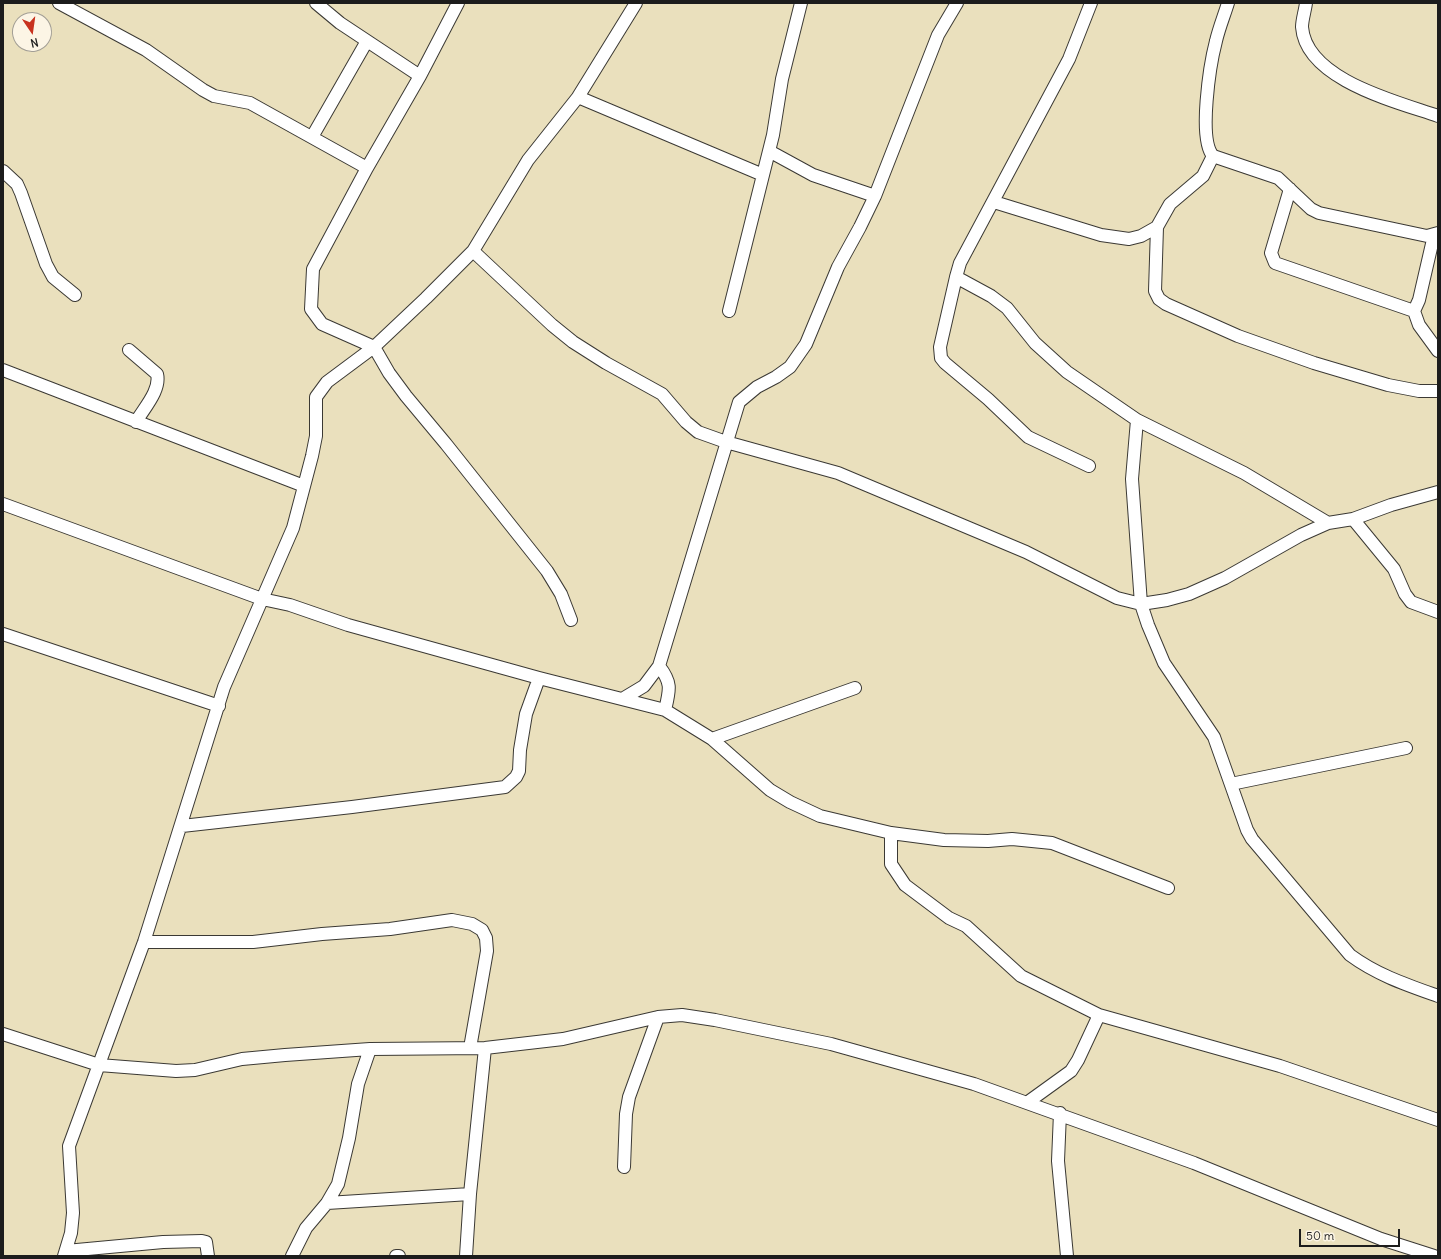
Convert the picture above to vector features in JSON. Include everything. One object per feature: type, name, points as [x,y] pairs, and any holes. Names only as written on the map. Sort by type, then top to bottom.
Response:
[{"type":"street","points":[[59,3],[146,50],[214,96],[250,103],[367,168]]},
{"type":"street","points":[[316,3],[340,23],[420,76]]},
{"type":"street","points":[[458,3],[420,76],[367,168],[313,269],[311,308],[322,324],[374,346],[389,373],[406,396],[547,571],[561,594],[571,620]]},
{"type":"street","points":[[208,1256],[206,1242],[202,1241],[163,1242],[65,1254],[71,1233],[73,1213],[69,1146],[144,942],[220,706],[224,687],[293,528],[316,436],[316,397],[327,382],[374,346],[426,298],[473,250],[528,160],[578,97],[636,3]]},
{"type":"street","points":[[729,311],[769,151],[782,79],[801,3]]},
{"type":"street","points":[[624,698],[644,686],[659,666],[739,402],[757,387],[776,377],[790,367],[806,344],[838,267],[875,196],[938,35],[957,3]]},
{"type":"street","points":[[1089,466],[1028,437],[988,399],[945,363],[941,358],[940,347],[960,263],[994,202],[1069,59],[1091,3]]},
{"type":"street","points":[[1228,3],[1216,40],[1210,73],[1206,112],[1207,146],[1213,156],[1278,178],[1311,208],[1319,213],[1427,236],[1436,234],[1419,300],[1414,311],[1419,324],[1438,351]]},
{"type":"street","points":[[1306,3],[1302,27],[1304,36],[1312,52],[1328,69],[1344,81],[1385,98],[1438,116]]},
{"type":"street","points":[[312,137],[368,41]]},
{"type":"street","points":[[578,97],[763,175]]},
{"type":"street","points":[[769,151],[813,175],[875,196]]},
{"type":"street","points":[[1213,156],[1203,176],[1170,204],[1157,228],[1154,291],[1159,300],[1238,336],[1314,363],[1388,385],[1419,391],[1438,391]]},
{"type":"street","points":[[3,171],[17,184],[21,192],[46,264],[53,277],[75,295]]},
{"type":"street","points":[[1290,190],[1271,253],[1275,263],[1414,311]]},
{"type":"street","points":[[994,202],[1101,235],[1129,239],[1141,236],[1157,228]]},
{"type":"street","points":[[473,250],[552,325],[573,342],[606,363],[662,394],[686,422],[698,432],[726,442],[838,473],[1026,552],[1116,598],[1141,604],[1167,600],[1208,586],[1252,564],[1301,534],[1328,522],[1354,519],[1392,505],[1438,492]]},
{"type":"street","points":[[956,277],[991,296],[1007,308],[1035,343],[1067,372],[1137,420],[1244,473],[1328,522]]},
{"type":"street","points":[[129,350],[157,374],[159,379],[157,386],[136,422]]},
{"type":"street","points":[[3,370],[304,486]]},
{"type":"street","points":[[1137,420],[1132,479],[1141,604],[1164,663],[1208,726],[1247,830],[1252,839],[1350,955],[1384,976],[1438,996]]},
{"type":"street","points":[[3,504],[262,599],[290,605],[348,625],[539,678],[624,698],[666,710],[712,739],[770,790],[790,802],[820,816],[891,833],[944,840],[988,841],[1012,839],[1052,843],[1168,888]]},
{"type":"street","points":[[1354,519],[1394,569],[1405,594],[1411,602],[1438,612]]},
{"type":"street","points":[[3,634],[220,706]]},
{"type":"street","points":[[659,666],[668,679],[670,686],[666,710]]},
{"type":"street","points":[[182,826],[352,807],[505,787],[516,777],[519,771],[520,750],[526,714],[539,678]]},
{"type":"street","points":[[712,739],[855,688]]},
{"type":"street","points":[[1231,784],[1406,748]]},
{"type":"street","points":[[891,833],[891,864],[905,885],[949,918],[966,926],[1021,976],[1099,1015],[1280,1066],[1438,1120]]},
{"type":"street","points":[[144,942],[253,942],[322,934],[390,929],[452,920],[472,924],[482,930],[486,938],[487,950],[470,1048]]},
{"type":"street","points":[[1028,1102],[1071,1071],[1078,1060],[1099,1015]]},
{"type":"street","points":[[3,1034],[99,1065],[176,1072],[194,1070],[242,1059],[370,1049],[485,1048],[563,1039],[658,1017],[682,1016],[715,1020],[831,1044],[974,1084],[1028,1102],[1194,1164],[1381,1239],[1434,1256]]},
{"type":"street","points":[[624,1167],[626,1114],[629,1097],[658,1017]]},
{"type":"street","points":[[466,1256],[470,1194],[485,1048]]},
{"type":"street","points":[[292,1256],[306,1228],[327,1203],[338,1184],[349,1138],[358,1084],[370,1049]]},
{"type":"street","points":[[1060,1114],[1058,1161],[1067,1256]]},
{"type":"street","points":[[327,1203],[470,1194]]}]
